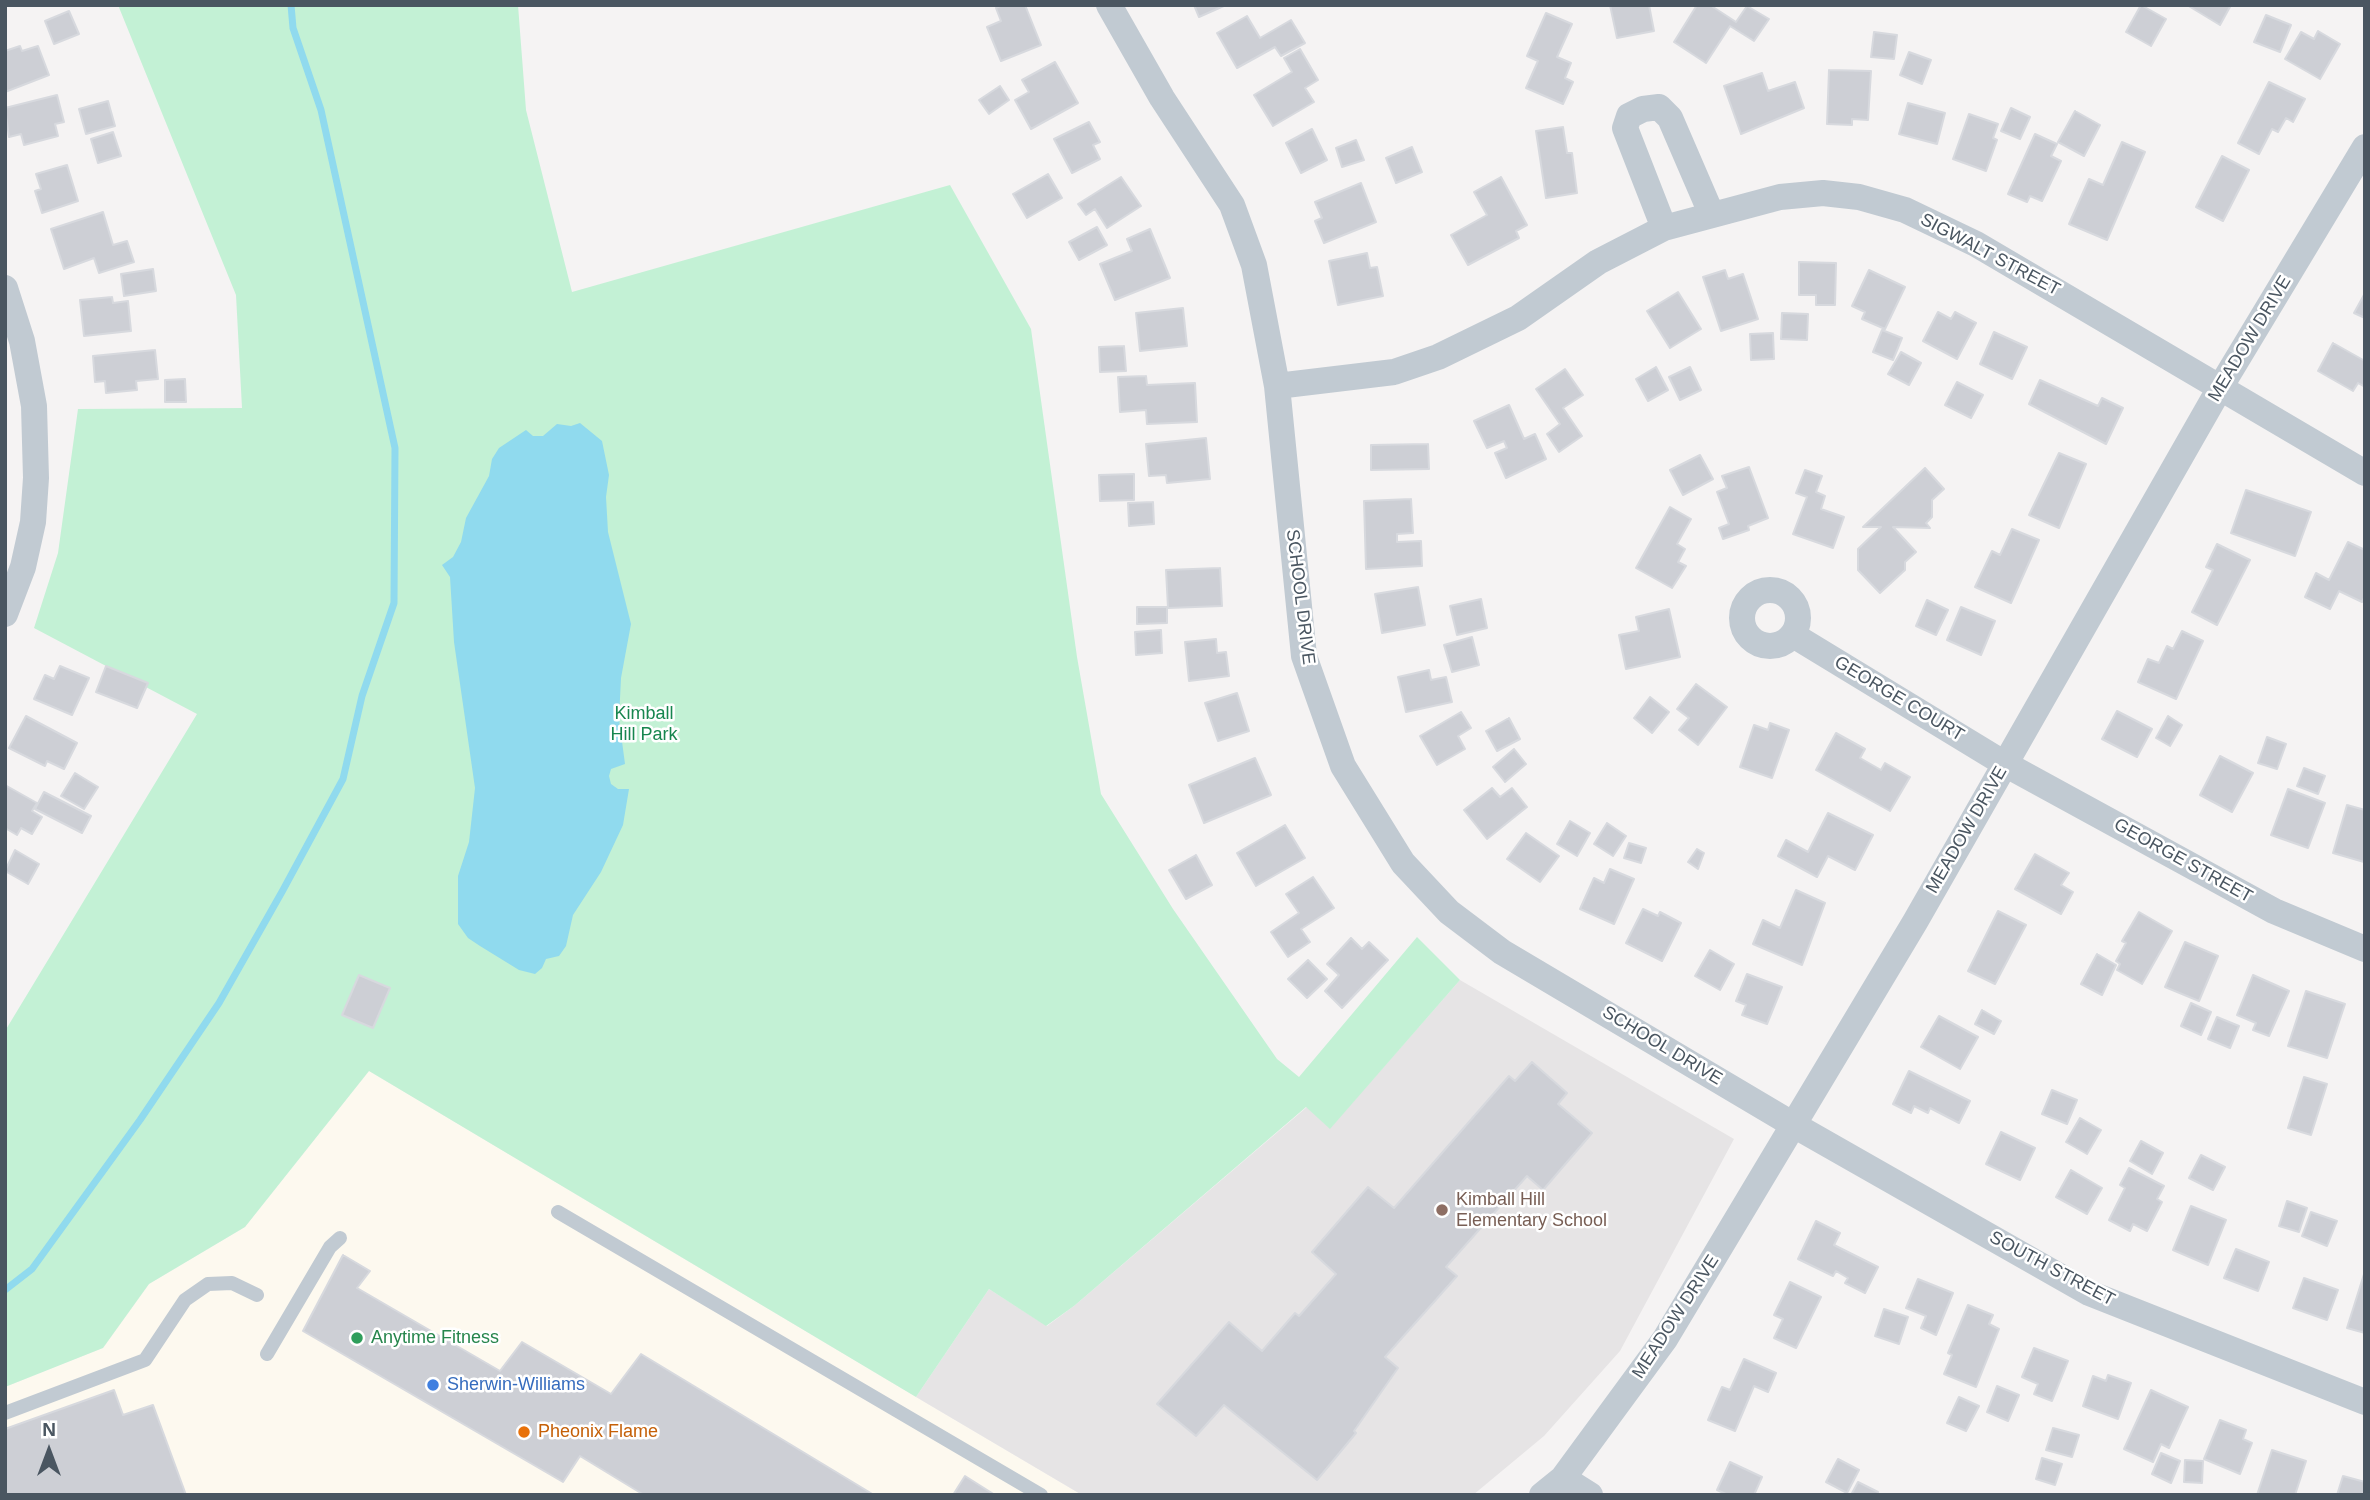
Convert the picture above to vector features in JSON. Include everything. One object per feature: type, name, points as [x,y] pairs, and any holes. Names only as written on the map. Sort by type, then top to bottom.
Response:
[{"type":"street","name":"SCHOOL DRIVE","points":[[1109,5],[1162,97],[1232,205],[1254,265],[1277,386],[1304,656],[1343,766],[1403,863],[1449,912],[1502,952],[1792,1124]]},
{"type":"street","points":[[1664,228],[1625,128],[1629,116],[1643,109],[1659,107],[1670,118],[1711,213]]},
{"type":"street","name":"MEADOW DRIVE","points":[[1542,1495],[1563,1478],[1665,1339],[1915,922],[2221,386],[2365,146]]},
{"type":"street","name":"SIGWALT STREET","points":[[1277,386],[1394,372],[1438,357],[1518,318],[1598,262],[1664,228],[1711,213],[1780,197],[1823,193],[1859,197],[1905,210],[1976,244],[2365,473]]},
{"type":"street","points":[[5,288],[22,341],[34,406],[36,478],[33,522],[23,567],[5,614]]},
{"type":"street","name":"GEORGE COURT","points":[[1793,635],[2005,764]]},
{"type":"street","name":"GEORGE STREET","points":[[2005,764],[2274,911],[2365,949]]},
{"type":"street","name":"SOUTH STREET","points":[[1792,1124],[2089,1293],[2365,1402]]},
{"type":"street","points":[[1563,1478],[1590,1495]]},
{"type":"lane","points":[[558,1212],[1041,1495]]},
{"type":"lane","points":[[267,1354],[330,1247],[340,1238]]},
{"type":"lane","points":[[5,1413],[145,1360],[185,1300],[208,1284],[232,1283],[257,1295]]},
{"type":"shaded area","name":"Kimball Hill Elementary School","points":[[1460,980],[1734,1139],[1620,1351],[1544,1436],[1473,1495],[1082,1495],[916,1397],[989,1289],[1047,1326],[1307,1107],[1330,1128]]},
{"type":"shaded area","points":[[369,1071],[1082,1495],[5,1495],[5,1387],[103,1348],[149,1284],[245,1227]]},
{"type":"green space","name":"Kimball Hill Park","points":[[118,5],[518,5],[526,110],[572,292],[950,185],[1031,329],[1077,657],[1101,794],[1173,909],[1277,1059],[1299,1077],[1417,937],[1460,980],[1330,1129],[1306,1107],[1074,1306],[1046,1326],[989,1289],[916,1397],[369,1071],[245,1227],[149,1284],[103,1348],[5,1387],[5,1031],[197,714],[34,628],[58,553],[78,409],[242,408],[236,295]]},
{"type":"water","points":[[580,423],[602,441],[609,475],[606,497],[608,532],[631,624],[621,678],[619,719],[625,764],[611,769],[609,776],[611,784],[618,789],[629,789],[623,825],[601,872],[573,915],[566,946],[559,956],[546,959],[535,974],[519,970],[480,946],[468,938],[458,924],[458,876],[469,842],[475,788],[454,642],[450,577],[442,565],[453,557],[461,542],[466,518],[489,476],[492,459],[499,448],[526,430],[533,436],[543,436],[557,424],[571,426]]},
{"type":"building","points":[[1002,5],[1025,5],[1041,45],[1001,61],[987,27],[1001,21],[996,8]]},
{"type":"building","points":[[1194,5],[1226,5],[1199,17]]},
{"type":"building","points":[[1610,5],[1649,5],[1654,31],[1617,38]]},
{"type":"building","points":[[1697,5],[1710,5],[1736,22],[1747,6],[1769,19],[1754,41],[1730,26],[1706,63],[1674,42]]},
{"type":"building","points":[[2141,5],[2166,19],[2151,46],[2126,32]]},
{"type":"building","points":[[2187,5],[2231,5],[2220,25]]},
{"type":"building","points":[[69,11],[79,34],[54,44],[45,21]]},
{"type":"building","points":[[1546,13],[1572,24],[1557,57],[1571,63],[1565,78],[1573,82],[1563,104],[1526,88],[1538,61],[1527,56]]},
{"type":"building","points":[[2266,15],[2291,25],[2280,52],[2254,42]]},
{"type":"building","points":[[1247,16],[1260,38],[1291,20],[1305,43],[1281,56],[1275,47],[1237,68],[1217,33]]},
{"type":"building","points":[[2318,31],[2340,44],[2320,79],[2285,59],[2301,32],[2314,39]]},
{"type":"building","points":[[1874,32],[1897,35],[1894,59],[1871,57]]},
{"type":"building","points":[[20,46],[22,51],[38,46],[49,75],[5,92],[5,51]]},
{"type":"building","points":[[1300,49],[1318,80],[1305,88],[1314,102],[1273,126],[1254,95],[1292,72],[1284,58]]},
{"type":"building","points":[[1909,52],[1931,60],[1922,84],[1900,75]]},
{"type":"building","points":[[1055,62],[1078,103],[1031,129],[1015,100],[1029,92],[1022,80]]},
{"type":"building","points":[[1829,70],[1871,71],[1868,120],[1852,119],[1852,125],[1827,124]]},
{"type":"building","points":[[1762,73],[1768,91],[1795,82],[1804,108],[1741,134],[1724,86]]},
{"type":"building","points":[[2269,82],[2305,99],[2293,122],[2286,118],[2278,132],[2272,129],[2259,154],[2238,143]]},
{"type":"building","points":[[1000,86],[1009,100],[989,114],[979,100]]},
{"type":"building","points":[[57,95],[64,122],[55,124],[58,136],[24,145],[21,134],[9,137],[5,108]]},
{"type":"building","points":[[108,101],[115,126],[86,134],[79,109]]},
{"type":"building","points":[[1908,103],[1945,113],[1937,144],[1899,134]]},
{"type":"building","points":[[2011,108],[2030,117],[2020,139],[2001,131]]},
{"type":"building","points":[[2075,111],[2100,125],[2084,156],[2058,142]]},
{"type":"building","points":[[1969,114],[1998,124],[1993,138],[1997,140],[1986,171],[1953,159]]},
{"type":"building","points":[[1089,122],[1100,142],[1093,145],[1100,159],[1072,173],[1054,139]]},
{"type":"building","points":[[1563,127],[1567,153],[1572,153],[1577,193],[1546,198],[1536,131]]},
{"type":"building","points":[[1312,129],[1327,160],[1301,173],[1286,143]]},
{"type":"building","points":[[113,132],[121,156],[98,163],[91,139]]},
{"type":"building","points":[[2035,134],[2057,144],[2051,156],[2061,161],[2042,201],[2030,196],[2027,202],[2008,194]]},
{"type":"building","points":[[1356,140],[1364,160],[1342,167],[1336,148]]},
{"type":"building","points":[[2122,142],[2145,152],[2107,240],[2069,224],[2089,179],[2103,185]]},
{"type":"building","points":[[1412,147],[1422,172],[1396,183],[1386,158]]},
{"type":"building","points":[[2222,156],[2249,170],[2223,221],[2196,207]]},
{"type":"building","points":[[67,165],[78,201],[42,213],[35,191],[41,189],[36,174]]},
{"type":"building","points":[[1048,174],[1062,198],[1027,218],[1013,194]]},
{"type":"building","points":[[1121,177],[1141,206],[1107,228],[1095,209],[1086,215],[1078,204]]},
{"type":"building","points":[[1501,177],[1527,225],[1516,231],[1519,238],[1468,265],[1451,235],[1487,215],[1474,192]]},
{"type":"building","points":[[1361,183],[1376,222],[1324,243],[1315,221],[1322,218],[1315,202]]},
{"type":"building","points":[[103,212],[113,245],[127,241],[134,262],[99,273],[94,258],[64,269],[51,229]]},
{"type":"building","points":[[1097,227],[1107,245],[1079,260],[1069,242]]},
{"type":"building","points":[[1150,229],[1170,278],[1115,300],[1100,264],[1132,251],[1127,239]]},
{"type":"building","points":[[1367,253],[1370,268],[1377,267],[1383,296],[1338,305],[1329,261]]},
{"type":"building","points":[[1799,262],[1836,263],[1835,305],[1816,305],[1816,295],[1799,295]]},
{"type":"building","points":[[153,269],[156,291],[124,296],[121,274]]},
{"type":"building","points":[[1725,270],[1728,279],[1743,274],[1758,319],[1721,331],[1703,277]]},
{"type":"building","points":[[1869,270],[1905,287],[1885,329],[1862,319],[1865,312],[1852,306]]},
{"type":"building","points":[[1678,292],[1701,329],[1670,348],[1647,311]]},
{"type":"building","points":[[2365,293],[2365,318],[2354,313]]},
{"type":"building","points":[[112,297],[113,303],[128,301],[131,331],[84,336],[80,300]]},
{"type":"building","points":[[1183,308],[1187,346],[1140,351],[1136,313]]},
{"type":"building","points":[[1938,312],[1951,319],[1955,312],[1976,323],[1957,359],[1923,341]]},
{"type":"building","points":[[1782,313],[1808,314],[1807,340],[1781,339]]},
{"type":"building","points":[[1882,330],[1902,338],[1893,360],[1873,352]]},
{"type":"building","points":[[1994,332],[2027,347],[2012,379],[1980,364]]},
{"type":"building","points":[[1773,333],[1774,359],[1751,360],[1750,334]]},
{"type":"building","points":[[2333,343],[2365,361],[2365,387],[2358,383],[2353,391],[2318,371]]},
{"type":"building","points":[[1124,346],[1126,371],[1100,372],[1099,347]]},
{"type":"building","points":[[155,350],[158,379],[136,381],[137,390],[106,393],[105,381],[95,382],[93,356]]},
{"type":"building","points":[[1901,352],[1921,363],[1909,385],[1888,374]]},
{"type":"building","points":[[1656,367],[1668,390],[1648,401],[1636,379]]},
{"type":"building","points":[[1690,367],[1701,390],[1680,400],[1669,377]]},
{"type":"building","points":[[1565,369],[1583,395],[1563,408],[1582,436],[1559,452],[1547,434],[1560,424],[1536,389]]},
{"type":"building","points":[[1146,376],[1147,385],[1195,383],[1197,422],[1147,424],[1146,410],[1120,412],[1118,377]]},
{"type":"building","points":[[185,379],[186,402],[165,402],[165,380]]},
{"type":"building","points":[[2040,380],[2098,406],[2102,398],[2123,408],[2106,444],[2029,404]]},
{"type":"building","points":[[1957,382],[1983,395],[1971,418],[1945,405]]},
{"type":"building","points":[[1509,405],[1524,439],[1535,434],[1546,459],[1506,478],[1495,453],[1507,448],[1504,441],[1487,448],[1474,421]]},
{"type":"building","points":[[1206,438],[1210,479],[1167,483],[1166,475],[1149,476],[1146,444]]},
{"type":"building","points":[[1428,444],[1429,469],[1371,470],[1371,445]]},
{"type":"building","points":[[2059,453],[2086,464],[2059,528],[2029,515]]},
{"type":"building","points":[[1700,455],[1713,479],[1683,495],[1670,470]]},
{"type":"building","points":[[1749,467],[1768,518],[1748,526],[1749,530],[1723,539],[1719,528],[1729,524],[1717,492],[1727,488],[1722,476]]},
{"type":"building","points":[[1925,468],[1944,489],[1932,500],[1932,517],[1926,523],[1930,528],[1893,527],[1916,552],[1905,562],[1905,570],[1880,593],[1858,570],[1858,549],[1881,527],[1863,527]]},
{"type":"building","points":[[1805,470],[1822,476],[1816,492],[1825,496],[1821,509],[1844,517],[1833,548],[1793,534],[1807,497],[1796,493]]},
{"type":"building","points":[[1134,474],[1134,500],[1100,501],[1099,475]]},
{"type":"building","points":[[2246,490],[2311,512],[2295,556],[2231,533]]},
{"type":"building","points":[[1411,499],[1413,533],[1397,534],[1397,542],[1421,541],[1422,566],[1366,569],[1364,501]]},
{"type":"building","points":[[1153,502],[1154,524],[1129,526],[1128,503]]},
{"type":"building","points":[[1670,507],[1691,519],[1677,544],[1685,549],[1678,562],[1686,566],[1672,588],[1636,568]]},
{"type":"building","points":[[2012,529],[2039,540],[2011,603],[1975,587],[1992,551],[2000,555]]},
{"type":"building","points":[[2348,542],[2365,550],[2365,596],[2362,602],[2339,591],[2330,609],[2305,597],[2316,573],[2329,580]]},
{"type":"building","points":[[2217,544],[2250,560],[2217,625],[2192,612],[2213,570],[2206,567]]},
{"type":"building","points":[[1220,568],[1222,606],[1168,608],[1166,570]]},
{"type":"building","points":[[1418,587],[1425,625],[1382,633],[1375,594]]},
{"type":"building","points":[[1481,599],[1487,628],[1457,635],[1450,606]]},
{"type":"building","points":[[1927,600],[1948,610],[1936,635],[1916,626]]},
{"type":"building","points":[[1137,607],[1167,607],[1167,623],[1137,624]]},
{"type":"building","points":[[1961,607],[1995,621],[1981,655],[1947,640]]},
{"type":"building","points":[[1669,609],[1680,657],[1626,669],[1619,635],[1639,631],[1636,617]]},
{"type":"building","points":[[1161,630],[1162,653],[1136,655],[1135,632]]},
{"type":"building","points":[[2182,631],[2203,641],[2176,699],[2138,682],[2148,659],[2159,663],[2167,646],[2173,649]]},
{"type":"building","points":[[1472,637],[1479,665],[1452,672],[1444,645]]},
{"type":"building","points":[[1216,639],[1217,653],[1226,652],[1229,676],[1189,681],[1185,642]]},
{"type":"building","points":[[60,666],[89,678],[72,715],[34,699],[45,675],[54,679]]},
{"type":"building","points":[[106,666],[148,683],[137,708],[96,692]]},
{"type":"building","points":[[1429,670],[1431,680],[1446,677],[1452,702],[1406,712],[1398,677]]},
{"type":"building","points":[[1696,684],[1727,707],[1698,745],[1679,730],[1689,718],[1677,709]]},
{"type":"building","points":[[1237,693],[1249,731],[1218,741],[1205,703]]},
{"type":"building","points":[[1650,697],[1669,712],[1652,733],[1634,718]]},
{"type":"building","points":[[2117,711],[2152,729],[2137,757],[2102,739]]},
{"type":"building","points":[[1461,712],[1471,728],[1458,736],[1465,749],[1437,765],[1420,736]]},
{"type":"building","points":[[26,716],[77,743],[64,769],[47,761],[45,766],[9,748]]},
{"type":"building","points":[[2168,716],[2182,725],[2170,746],[2156,738]]},
{"type":"building","points":[[1509,718],[1520,739],[1497,751],[1486,731]]},
{"type":"building","points":[[1770,723],[1789,730],[1772,778],[1740,767],[1754,725],[1768,730]]},
{"type":"building","points":[[1836,733],[1865,749],[1860,758],[1881,770],[1885,763],[1910,777],[1890,811],[1816,770]]},
{"type":"building","points":[[2267,737],[2286,744],[2277,769],[2258,763]]},
{"type":"building","points":[[1514,749],[1526,764],[1505,782],[1493,767]]},
{"type":"building","points":[[2220,756],[2253,773],[2232,812],[2200,795]]},
{"type":"building","points":[[1255,758],[1271,795],[1204,823],[1189,785]]},
{"type":"building","points":[[2304,768],[2325,776],[2318,794],[2297,786]]},
{"type":"building","points":[[75,773],[98,787],[84,809],[61,796]]},
{"type":"building","points":[[5,785],[37,803],[32,811],[42,817],[32,834],[21,828],[17,835],[5,828]]},
{"type":"building","points":[[1492,788],[1500,797],[1512,788],[1527,807],[1487,839],[1464,810]]},
{"type":"building","points":[[2288,789],[2325,803],[2308,848],[2271,835]]},
{"type":"building","points":[[44,792],[91,816],[82,833],[35,809]]},
{"type":"building","points":[[2347,805],[2365,810],[2364,862],[2333,853]]},
{"type":"building","points":[[1828,813],[1873,835],[1855,870],[1828,856],[1817,877],[1778,856],[1786,840],[1808,852]]},
{"type":"building","points":[[1570,821],[1590,833],[1577,856],[1557,844]]},
{"type":"building","points":[[1607,823],[1626,836],[1613,856],[1594,844]]},
{"type":"building","points":[[1285,825],[1305,858],[1256,886],[1237,853]]},
{"type":"building","points":[[1526,833],[1559,856],[1540,882],[1507,859]]},
{"type":"building","points":[[1629,843],[1646,848],[1641,863],[1624,858]]},
{"type":"building","points":[[1697,849],[1704,853],[1698,869],[1688,862]]},
{"type":"building","points":[[15,850],[39,864],[28,884],[5,871]]},
{"type":"building","points":[[2035,854],[2069,873],[2061,885],[2073,892],[2061,914],[2015,889]]},
{"type":"building","points":[[1196,855],[1212,885],[1186,899],[1169,870]]},
{"type":"building","points":[[1610,869],[1634,879],[1614,924],[1580,909],[1594,878],[1604,883]]},
{"type":"building","points":[[1313,877],[1334,908],[1301,929],[1310,942],[1288,957],[1271,932],[1299,913],[1286,894]]},
{"type":"building","points":[[1796,890],[1825,903],[1802,965],[1753,944],[1763,920],[1780,928]]},
{"type":"building","points":[[1643,909],[1658,916],[1660,912],[1681,923],[1662,961],[1626,943]]},
{"type":"building","points":[[1998,911],[2026,925],[1995,984],[1968,971]]},
{"type":"building","points":[[2139,912],[2172,931],[2142,984],[2117,970],[2120,964],[2116,961],[2126,943],[2122,941]]},
{"type":"building","points":[[1351,938],[1362,949],[1369,942],[1388,960],[1342,1008],[1325,991],[1339,975],[1327,964]]},
{"type":"building","points":[[2185,942],[2218,956],[2199,1001],[2165,987]]},
{"type":"building","points":[[1710,950],[1734,964],[1720,990],[1695,976]]},
{"type":"building","points":[[2097,954],[2116,965],[2102,995],[2081,984]]},
{"type":"building","points":[[1308,960],[1327,979],[1307,998],[1288,979]]},
{"type":"building","points":[[1747,974],[1782,987],[1767,1024],[1742,1015],[1746,1005],[1736,1001]]},
{"type":"building","points":[[359,975],[390,988],[373,1028],[342,1015]]},
{"type":"building","points":[[2253,975],[2289,991],[2269,1036],[2253,1030],[2256,1023],[2237,1015]]},
{"type":"building","points":[[2306,991],[2345,1004],[2327,1058],[2288,1046]]},
{"type":"building","points":[[2191,1003],[2211,1012],[2201,1035],[2181,1026]]},
{"type":"building","points":[[1982,1010],[2001,1021],[1994,1034],[1975,1024]]},
{"type":"building","points":[[1939,1016],[1978,1037],[1960,1069],[1921,1047]]},
{"type":"building","points":[[2217,1017],[2239,1026],[2230,1048],[2208,1039]]},
{"type":"building","points":[[1532,1062],[1567,1093],[1558,1104],[1592,1133],[1543,1190],[1527,1176],[1446,1267],[1457,1276],[1385,1357],[1398,1368],[1354,1431],[1356,1433],[1317,1480],[1224,1405],[1196,1436],[1157,1404],[1229,1322],[1262,1351],[1295,1313],[1299,1316],[1336,1274],[1312,1252],[1368,1187],[1394,1208],[1509,1076],[1515,1081]]},
{"type":"building","points":[[1909,1071],[1970,1101],[1959,1123],[1930,1108],[1928,1113],[1914,1106],[1911,1113],[1893,1104]]},
{"type":"building","points":[[2304,1077],[2327,1084],[2311,1135],[2288,1128]]},
{"type":"building","points":[[2052,1090],[2077,1100],[2067,1124],[2042,1114]]},
{"type":"building","points":[[2080,1118],[2101,1130],[2087,1154],[2066,1142]]},
{"type":"building","points":[[2001,1132],[2035,1148],[2020,1180],[1986,1164]]},
{"type":"building","points":[[2141,1141],[2163,1153],[2152,1174],[2130,1161]]},
{"type":"building","points":[[2201,1155],[2225,1167],[2213,1190],[2189,1178]]},
{"type":"building","points":[[2129,1168],[2164,1186],[2157,1199],[2162,1202],[2147,1231],[2133,1224],[2130,1231],[2109,1220],[2125,1188],[2120,1185]]},
{"type":"building","points":[[2071,1170],[2102,1188],[2087,1214],[2056,1197]]},
{"type":"building","points":[[2287,1201],[2307,1208],[2299,1232],[2279,1226]]},
{"type":"building","points":[[2191,1206],[2226,1220],[2208,1265],[2173,1250]]},
{"type":"building","points":[[2311,1212],[2337,1221],[2327,1246],[2302,1236]]},
{"type":"building","points":[[1816,1221],[1840,1233],[1834,1245],[1878,1267],[1865,1293],[1845,1283],[1848,1278],[1836,1271],[1833,1276],[1798,1259]]},
{"type":"building","points":[[2236,1249],[2269,1262],[2258,1291],[2224,1278]]},
{"type":"building","points":[[343,1255],[370,1271],[357,1288],[500,1371],[522,1342],[611,1394],[641,1354],[874,1495],[644,1495],[580,1456],[563,1482],[303,1331]]},
{"type":"building","points":[[2365,1271],[2365,1333],[2347,1328]]},
{"type":"building","points":[[2304,1278],[2338,1290],[2327,1320],[2293,1308]]},
{"type":"building","points":[[1918,1279],[1953,1293],[1936,1335],[1921,1328],[1926,1316],[1906,1308]]},
{"type":"building","points":[[1790,1282],[1821,1297],[1796,1348],[1774,1338],[1783,1319],[1774,1315]]},
{"type":"building","points":[[1968,1305],[1993,1315],[1989,1324],[1999,1329],[1976,1387],[1944,1374],[1952,1355],[1948,1353]]},
{"type":"building","points":[[1884,1309],[1908,1317],[1899,1344],[1875,1336]]},
{"type":"building","points":[[2034,1348],[2068,1361],[2052,1401],[2034,1394],[2038,1384],[2022,1377]]},
{"type":"building","points":[[1744,1359],[1776,1373],[1768,1392],[1754,1386],[1735,1431],[1708,1420],[1722,1387],[1730,1390]]},
{"type":"building","points":[[2108,1375],[2131,1383],[2118,1419],[2083,1406],[2093,1376],[2106,1381]]},
{"type":"building","points":[[1997,1386],[2019,1395],[2008,1421],[1987,1412]]},
{"type":"building","points":[[114,1390],[123,1415],[153,1405],[186,1495],[5,1495],[5,1429]]},
{"type":"building","points":[[2151,1390],[2188,1407],[2169,1448],[2161,1444],[2153,1462],[2124,1449]]},
{"type":"building","points":[[1959,1397],[1979,1406],[1966,1431],[1947,1423]]},
{"type":"building","points":[[2220,1420],[2246,1430],[2243,1439],[2252,1443],[2240,1474],[2204,1459]]},
{"type":"building","points":[[2053,1428],[2079,1435],[2072,1457],[2046,1450]]},
{"type":"building","points":[[2272,1450],[2306,1461],[2295,1495],[2257,1495]]},
{"type":"building","points":[[2161,1453],[2180,1461],[2171,1483],[2152,1474]]},
{"type":"building","points":[[2042,1458],[2062,1464],[2055,1485],[2036,1479]]},
{"type":"building","points":[[1838,1459],[1859,1470],[1847,1493],[1826,1482]]},
{"type":"building","points":[[2185,1460],[2203,1461],[2202,1483],[2184,1482]]},
{"type":"building","points":[[1730,1462],[1762,1477],[1754,1495],[1728,1495],[1717,1490]]},
{"type":"building","points":[[965,1476],[995,1495],[953,1495]]},
{"type":"building","points":[[2343,1476],[2365,1482],[2365,1495],[2337,1495]]},
{"type":"building","points":[[1858,1482],[1878,1492],[1877,1495],[1851,1495]]},
{"type":"waterway","points":[[5,1290],[32,1269],[140,1120],[219,1003],[283,890],[343,779],[362,696],[394,603],[395,448],[321,110],[293,28],[291,5]]},
{"type":"place","name":"Kimball Hill Elementary School","points":[[1442,1210]]},
{"type":"place","name":"Anytime Fitness","points":[[357,1338]]},
{"type":"place","name":"Sherwin-Williams","points":[[433,1385]]},
{"type":"place","name":"Pheonix Flame","points":[[524,1432]]}]
